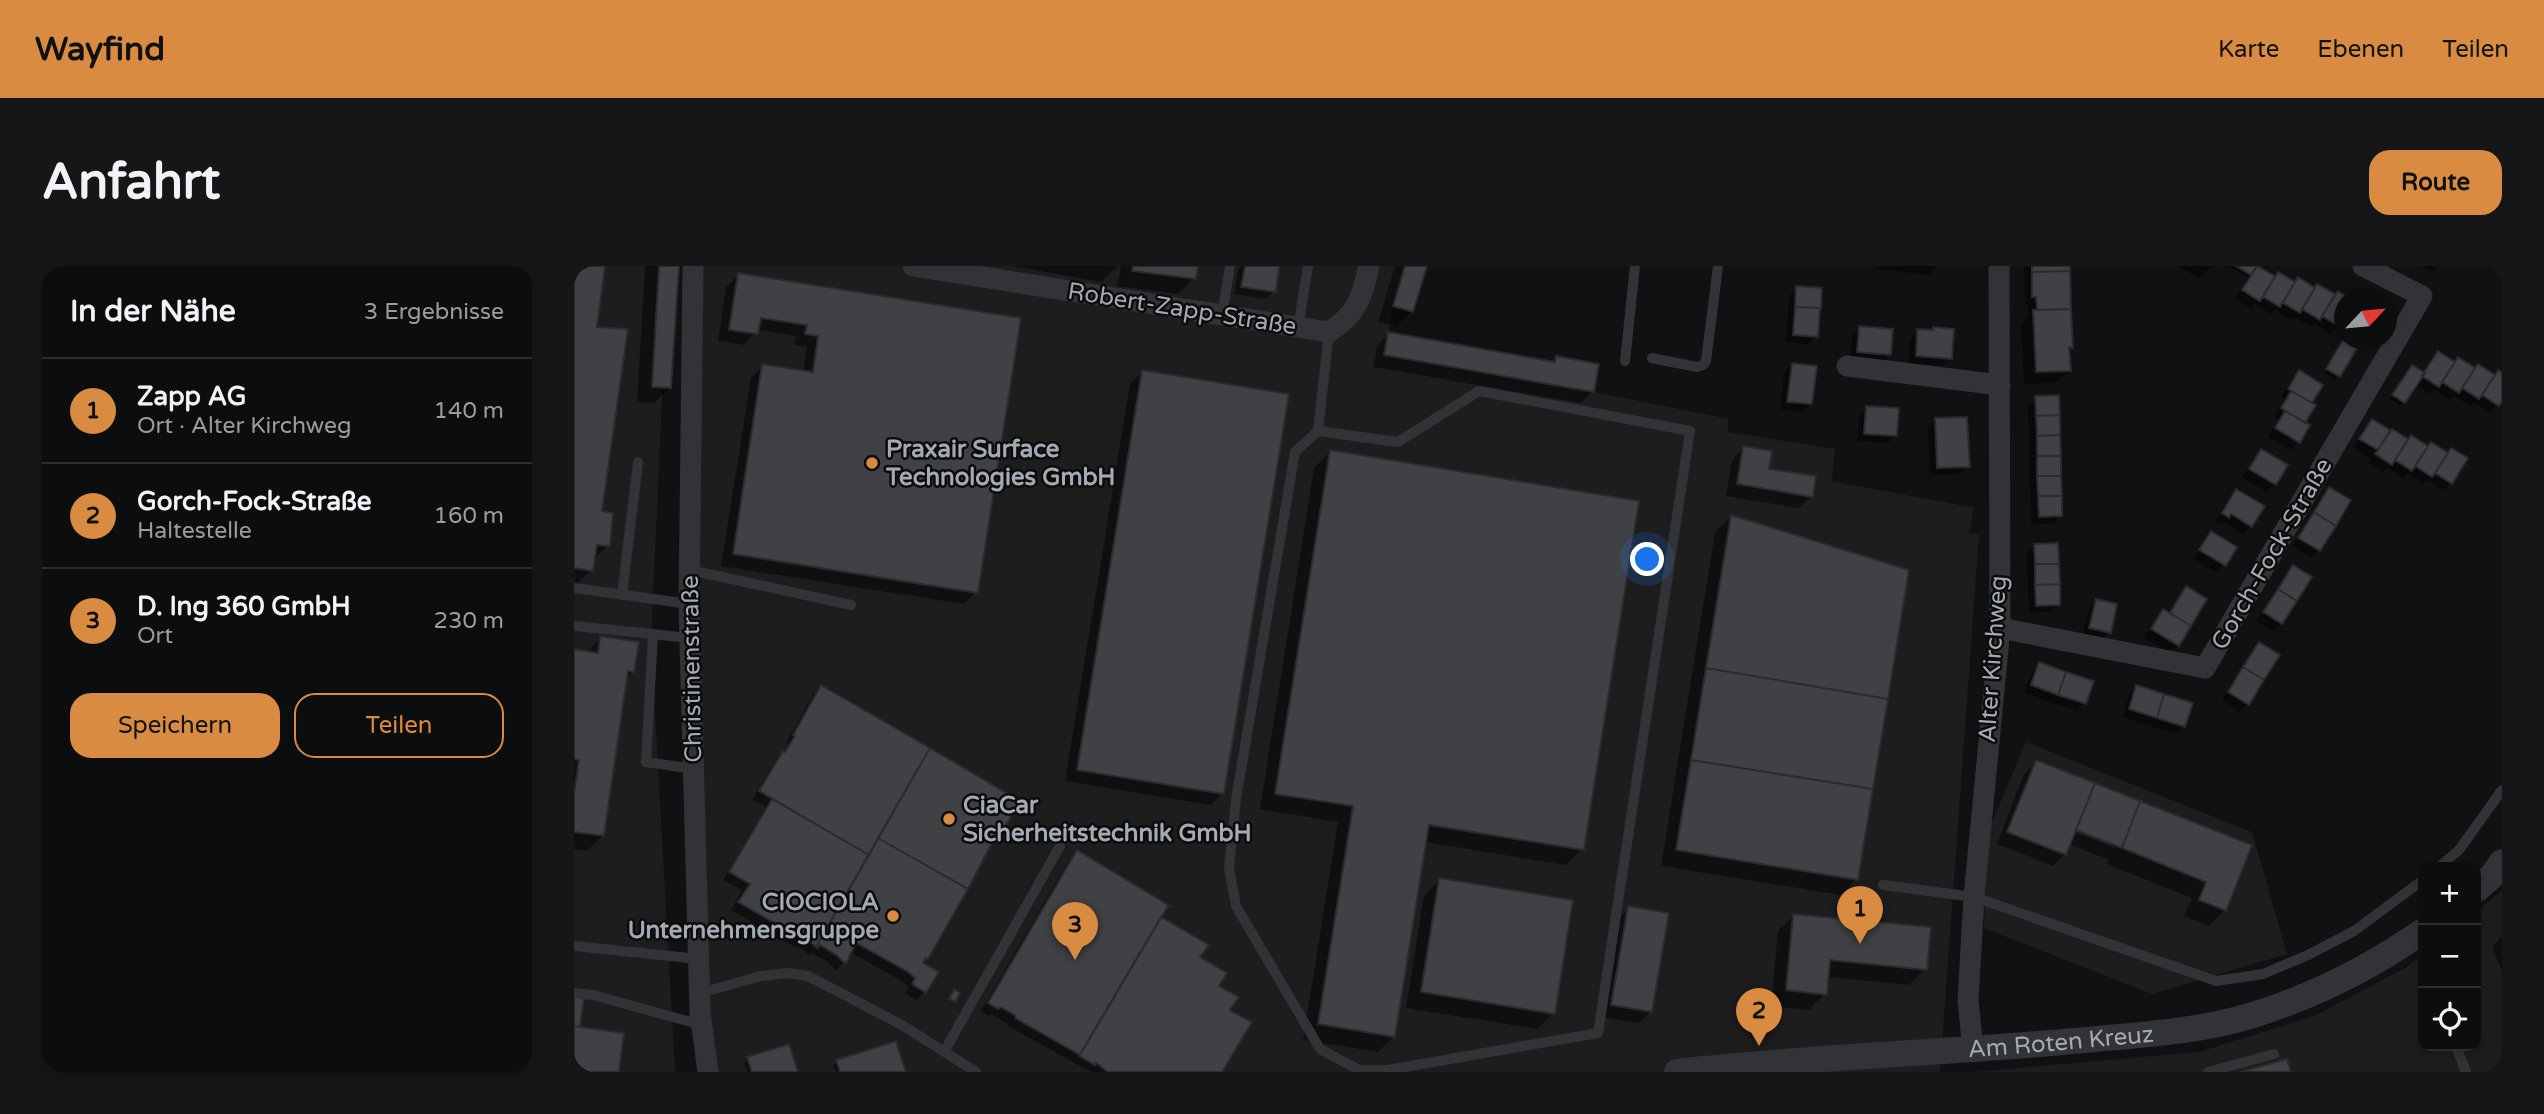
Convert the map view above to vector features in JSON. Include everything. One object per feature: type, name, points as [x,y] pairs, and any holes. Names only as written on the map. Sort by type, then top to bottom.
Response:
[{"type":"street","name":"Christinenstraße","points":[[694,266],[689,604],[700,993],[708,1072]]},
{"type":"street","name":"Robert-Zapp-Straße","points":[[913,266],[1010,274],[1222,316],[1329,332],[1353,313],[1363,293],[1369,266]]},
{"type":"street","name":"Alter Kirchweg","points":[[1973,1050],[1968,1000],[1974,897],[2000,628],[1999,266]]},
{"type":"street","name":"Gorch-Fock-Straße","points":[[2000,628],[2205,668],[2422,296],[2363,266]]},
{"type":"street","points":[[1846,366],[2000,385]]},
{"type":"street","points":[[2481,886],[2502,862]]},
{"type":"street","name":"Am Roten Kreuz","points":[[1677,1072],[1818,1058],[1973,1050],[2179,1031],[2251,1016],[2334,985],[2395,951],[2418,935]]},
{"type":"lane","points":[[1222,316],[1230,266]]},
{"type":"lane","points":[[1298,328],[1308,266]]},
{"type":"lane","points":[[1625,361],[1635,266]]},
{"type":"lane","points":[[1652,358],[1697,367],[1706,361],[1718,266]]},
{"type":"lane","points":[[1318,431],[1398,442],[1479,391],[1689,431],[1598,1033],[1388,1070],[1359,1070],[1320,1049],[1236,906],[1229,868],[1236,799],[1295,452],[1318,431],[1329,332]]},
{"type":"lane","points":[[622,595],[638,462]]},
{"type":"lane","points":[[690,570],[850,605]]},
{"type":"lane","points":[[574,588],[689,604]]},
{"type":"lane","points":[[574,625],[690,638]]},
{"type":"lane","points":[[653,634],[646,762],[694,769]]},
{"type":"lane","points":[[2445,862],[2459,850],[2502,790]]},
{"type":"lane","points":[[944,1052],[1060,846]]},
{"type":"lane","points":[[1883,885],[1974,897],[2216,981],[2263,974],[2308,955],[2354,930],[2418,884]]},
{"type":"lane","points":[[574,946],[699,959]]},
{"type":"lane","points":[[700,993],[761,976],[797,973],[827,985],[891,1019],[976,1072]]},
{"type":"lane","points":[[574,993],[593,995],[702,1024]]},
{"type":"lane","points":[[2458,1051],[2466,1072]]},
{"type":"lane","points":[[2208,1072],[2274,1054]]},
{"type":"shaded area","points":[[574,266],[668,266],[651,640],[675,1072],[574,1072]]},
{"type":"shaded area","points":[[701,266],[1405,266],[1393,306],[1385,355],[1729,419],[1728,432],[1835,449],[1832,481],[1974,508],[1969,532],[1979,535],[1940,1072],[718,1072],[704,1008],[696,625]]},
{"type":"shaded area","points":[[2026,742],[2252,832],[2287,954],[2152,994],[1984,928],[1987,834]]},
{"type":"shaded area","points":[[2502,891],[2502,1072],[1974,1072],[2199,1052],[2314,1016],[2407,967],[2418,958],[2418,1051],[2481,1051],[2481,908]]},
{"type":"building","points":[[574,266],[605,266],[597,327],[628,329],[602,511],[613,513],[610,546],[597,545],[593,571],[574,568]]},
{"type":"building","points":[[659,266],[679,266],[671,388],[652,387]]},
{"type":"building","points":[[1133,266],[1198,266],[1196,279],[1132,271]]},
{"type":"building","points":[[1245,266],[1279,266],[1276,292],[1241,287]]},
{"type":"building","points":[[1405,266],[1427,266],[1413,312],[1393,306]]},
{"type":"building","points":[[2032,266],[2070,266],[2070,271],[2032,272]]},
{"type":"building","points":[[2236,266],[2257,266],[2251,275]]},
{"type":"building","points":[[2257,266],[2275,276],[2260,301],[2242,290]]},
{"type":"building","points":[[2070,271],[2071,309],[2037,310],[2036,297],[2032,297],[2032,272]]},
{"type":"building","points":[[2278,272],[2295,282],[2280,307],[2263,297]]},
{"type":"building","name":"Praxair Surface Technologies GmbH","points":[[738,273],[1021,318],[978,593],[733,554],[762,364],[813,372],[818,336],[805,334],[807,325],[761,318],[758,334],[729,330]]},
{"type":"building","points":[[2298,277],[2315,288],[2300,313],[2283,303]]},
{"type":"building","points":[[2317,284],[2334,293],[2320,320],[2302,309]]},
{"type":"building","points":[[1796,286],[1822,288],[1821,308],[1795,307]]},
{"type":"building","points":[[2334,297],[2334,323],[2322,316]]},
{"type":"building","points":[[1795,307],[1820,308],[1818,337],[1793,335]]},
{"type":"building","points":[[2071,309],[2071,371],[2036,372],[2033,310]]},
{"type":"building","points":[[1859,326],[1893,329],[1891,355],[1857,352]]},
{"type":"building","points":[[1933,327],[1954,329],[1952,359],[1916,356],[1917,329],[1933,330]]},
{"type":"building","points":[[1388,332],[1555,362],[1556,356],[1599,364],[1594,392],[1384,355]]},
{"type":"building","points":[[2337,350],[2356,350],[2340,377],[2326,369]]},
{"type":"building","points":[[2438,351],[2455,362],[2439,387],[2422,376]]},
{"type":"building","points":[[2458,357],[2475,368],[2459,393],[2442,382]]},
{"type":"building","points":[[1792,363],[1817,366],[1812,404],[1787,402]]},
{"type":"building","points":[[2478,364],[2495,375],[2479,399],[2462,388]]},
{"type":"building","points":[[2412,365],[2425,373],[2405,403],[2392,395]]},
{"type":"building","points":[[1142,370],[1289,394],[1224,794],[1077,770]]},
{"type":"building","points":[[2299,370],[2323,385],[2312,403],[2288,389]]},
{"type":"building","points":[[2498,370],[2502,372],[2502,401],[2499,406],[2482,395]]},
{"type":"building","points":[[2291,391],[2316,405],[2305,423],[2281,408]]},
{"type":"building","points":[[2059,395],[2060,415],[2036,416],[2035,396]]},
{"type":"building","points":[[1866,406],[1899,408],[1897,436],[1864,434]]},
{"type":"building","points":[[2285,411],[2310,425],[2300,443],[2275,428]]},
{"type":"building","points":[[2060,415],[2060,435],[2037,436],[2036,416]]},
{"type":"building","points":[[1967,417],[1970,467],[1937,468],[1935,418]]},
{"type":"building","points":[[2372,419],[2390,430],[2378,450],[2359,439]]},
{"type":"building","points":[[2392,429],[2408,439],[2392,465],[2375,454]]},
{"type":"building","points":[[2060,435],[2061,456],[2037,456],[2037,436]]},
{"type":"building","points":[[2411,435],[2428,446],[2412,471],[2395,460]]},
{"type":"building","points":[[2431,442],[2448,453],[2432,477],[2415,466]]},
{"type":"building","points":[[1743,446],[1772,451],[1769,469],[1816,476],[1813,497],[1737,484]]},
{"type":"building","points":[[2451,448],[2468,458],[2452,484],[2435,473]]},
{"type":"building","points":[[2261,449],[2288,465],[2276,485],[2249,469]]},
{"type":"building","points":[[1330,450],[1639,501],[1584,850],[1429,825],[1395,1037],[1318,1024],[1353,806],[1275,794]]},
{"type":"building","points":[[2037,456],[2061,456],[2061,476],[2037,476]]},
{"type":"building","points":[[2037,476],[2061,476],[2062,496],[2038,496]]},
{"type":"building","points":[[2329,487],[2351,500],[2336,526],[2314,512]]},
{"type":"building","points":[[2236,489],[2265,506],[2252,527],[2231,514],[2229,518],[2222,513]]},
{"type":"building","points":[[2038,496],[2062,496],[2062,516],[2039,517]]},
{"type":"building","points":[[2314,512],[2336,526],[2320,551],[2298,538]]},
{"type":"building","points":[[1731,515],[1909,570],[1888,699],[1706,668]]},
{"type":"building","points":[[2211,531],[2237,547],[2226,566],[2199,550]]},
{"type":"building","points":[[2058,543],[2059,564],[2035,564],[2034,544]]},
{"type":"building","points":[[2035,564],[2059,564],[2060,584],[2035,585]]},
{"type":"building","points":[[2293,565],[2312,577],[2297,601],[2278,589]]},
{"type":"building","points":[[2060,584],[2060,605],[2036,606],[2035,585]]},
{"type":"building","points":[[2186,586],[2207,599],[2191,626],[2170,613]]},
{"type":"building","points":[[2278,589],[2297,601],[2282,624],[2263,612]]},
{"type":"building","points":[[2096,599],[2117,604],[2111,633],[2089,628]]},
{"type":"building","points":[[2163,609],[2191,626],[2179,646],[2151,629]]},
{"type":"building","points":[[600,636],[639,642],[634,672],[628,671],[604,836],[574,832],[574,794],[579,760],[574,759],[574,649],[598,653]]},
{"type":"building","points":[[2259,642],[2280,655],[2264,680],[2243,667]]},
{"type":"building","points":[[2039,662],[2066,672],[2058,695],[2031,685]]},
{"type":"building","points":[[2243,667],[2264,680],[2249,705],[2228,692]]},
{"type":"building","points":[[1706,668],[1888,699],[1873,789],[1691,760]]},
{"type":"building","points":[[2066,672],[2094,681],[2086,704],[2058,695]]},
{"type":"building","points":[[821,685],[930,748],[869,855],[759,791],[795,736],[793,735]]},
{"type":"building","points":[[2136,685],[2164,694],[2157,718],[2129,709]]},
{"type":"building","points":[[2164,694],[2193,703],[2185,727],[2157,718]]},
{"type":"building","name":"CiaCar Sicherheitstechnik GmbH","points":[[930,748],[1020,801],[997,841],[994,839],[968,889],[878,838]]},
{"type":"building","points":[[1691,760],[1873,789],[1858,880],[1676,850]]},
{"type":"building","points":[[2036,760],[2095,783],[2066,855],[2007,832]]},
{"type":"building","points":[[2095,783],[2140,801],[2122,848],[2076,830]]},
{"type":"building","points":[[772,799],[869,855],[816,947],[806,938],[804,940],[738,902],[750,884],[729,872]]},
{"type":"building","points":[[2140,801],[2252,845],[2226,911],[2199,900],[2206,882],[2122,848]]},
{"type":"building","name":"CIOCIOLA Unternehmensgruppe","points":[[878,838],[968,889],[928,959],[923,963],[939,972],[926,993],[912,984],[915,978],[908,972],[856,943],[846,964],[820,945],[816,947]]},
{"type":"building","points":[[1077,850],[1170,906],[1080,1055],[1015,1018],[1016,1016],[988,1003]]},
{"type":"building","points":[[1439,878],[1573,900],[1555,1014],[1421,992]]},
{"type":"building","points":[[1628,906],[1669,913],[1652,1012],[1611,1005]]},
{"type":"building","points":[[1793,914],[1931,927],[1927,970],[1830,960],[1827,995],[1786,990]]},
{"type":"building","points":[[1161,917],[1209,945],[1200,957],[1227,973],[1219,986],[1239,997],[1231,1011],[1252,1022],[1222,1072],[1108,1072],[1079,1056]]},
{"type":"building","points":[[954,989],[960,993],[955,1002],[949,999]]},
{"type":"building","points":[[574,995],[584,997],[580,1027],[574,1026]]},
{"type":"building","points":[[574,1026],[624,1033],[619,1072],[574,1072]]},
{"type":"building","points":[[896,1041],[906,1072],[840,1072],[836,1060]]},
{"type":"building","points":[[789,1044],[798,1072],[752,1072],[747,1057]]},
{"type":"building","points":[[2287,1059],[2291,1072],[2240,1072]]},
{"type":"place","name":"Praxair Surface Technologies GmbH","points":[[872,463]]},
{"type":"place","name":"CiaCar Sicherheitstechnik GmbH","points":[[949,819]]},
{"type":"place","name":"CIOCIOLA Unternehmensgruppe","points":[[893,916]]},
{"type":"place","name":"Zapp AG","points":[[1860,944]]},
{"type":"place","name":"D. Ing 360 GmbH","points":[[1075,960]]},
{"type":"place","name":"Gorch-Fock-Straße","points":[[1759,1046]]}]
